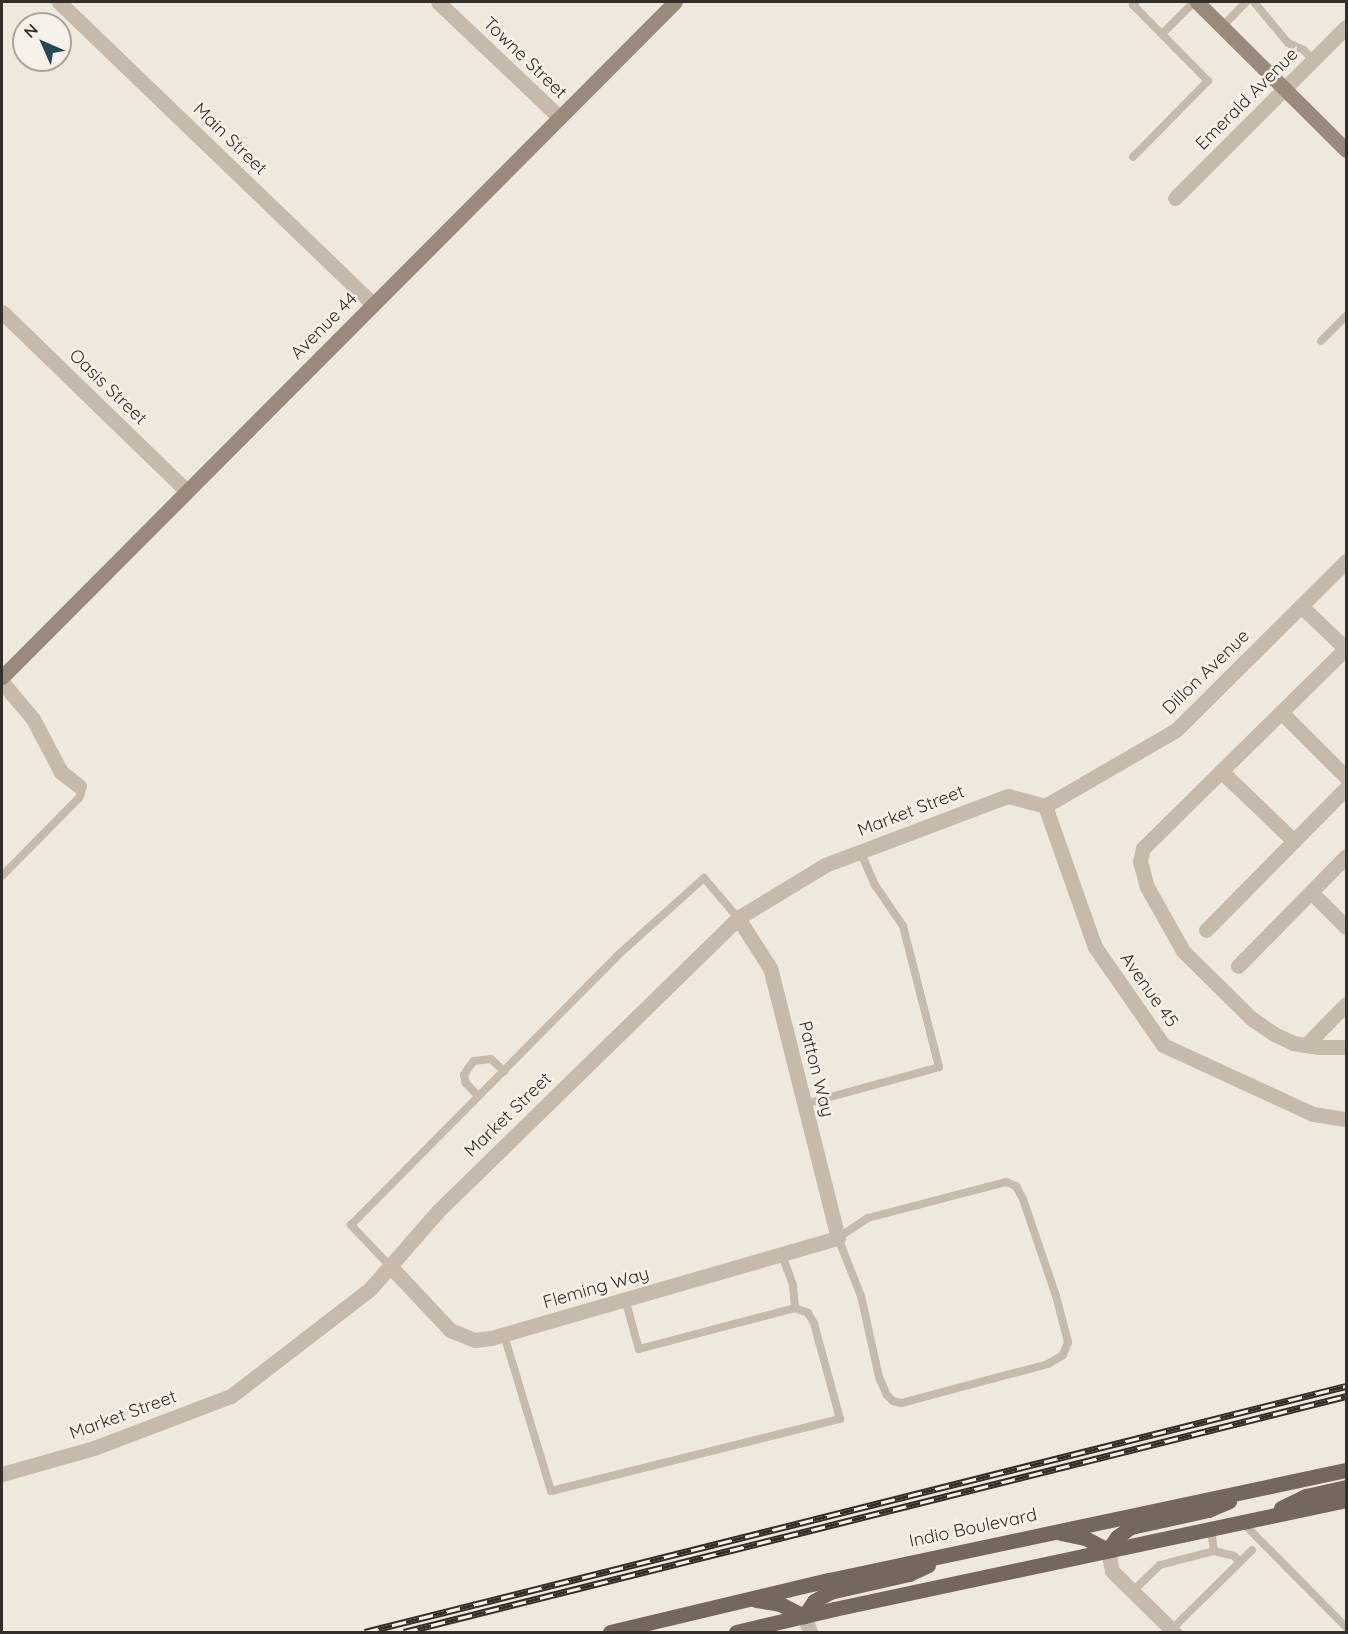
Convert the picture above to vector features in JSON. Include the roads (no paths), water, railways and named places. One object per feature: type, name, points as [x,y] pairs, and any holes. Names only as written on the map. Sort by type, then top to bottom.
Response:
[{"type":"main road","name":"Indio Boulevard","points":[[610,1632],[1051,1531],[1347,1470]]},
{"type":"main road","points":[[1263,1518],[1306,1496],[1347,1487]]},
{"type":"main road","points":[[1108,1550],[1117,1536],[1131,1527],[1208,1510],[1250,1490]]},
{"type":"main road","points":[[736,1632],[1347,1500]]},
{"type":"main road","points":[[1051,1531],[1085,1538],[1108,1550]]},
{"type":"main road","points":[[804,1616],[814,1601],[830,1592],[909,1574],[952,1553]]},
{"type":"main road","points":[[749,1599],[780,1604],[804,1616]]},
{"type":"main road","points":[[640,1632],[663,1620]]},
{"type":"street","name":"Main Street","points":[[59,2],[373,304]]},
{"type":"street","name":"Towne Street","points":[[438,2],[560,117]]},
{"type":"street","name":"Avenue 44","points":[[2,677],[675,2]]},
{"type":"street","points":[[1196,2],[1347,150]]},
{"type":"street","name":"Emerald Avenue","points":[[1176,198],[1347,27]]},
{"type":"street","name":"Oasis Street","points":[[2,312],[187,491]]},
{"type":"street","name":"Dillon Avenue","points":[[1045,806],[1176,730],[1347,561]]},
{"type":"street","points":[[1301,606],[1346,649],[1143,848],[1140,861],[1147,887],[1169,929],[1198,969],[1252,1019],[1274,1034],[1293,1043],[1347,1047]]},
{"type":"street","points":[[2,682],[33,719],[61,772],[78,786]]},
{"type":"street","points":[[1281,712],[1347,777]]},
{"type":"street","points":[[1221,771],[1294,841]]},
{"type":"street","points":[[1206,930],[1347,788]]},
{"type":"street","name":"Market Street","points":[[2,1474],[94,1448],[231,1396],[370,1289],[438,1211],[738,918],[825,865],[1008,796],[1045,806]]},
{"type":"street","name":"Avenue 45","points":[[1045,806],[1095,947],[1163,1045],[1313,1114],[1347,1119]]},
{"type":"street","points":[[1238,966],[1347,856]]},
{"type":"street","points":[[1311,892],[1347,927]]},
{"type":"street","name":"Patton Way","points":[[738,918],[770,968],[838,1238]]},
{"type":"street","points":[[1306,1045],[1347,1004]]},
{"type":"street","name":"Fleming Way","points":[[390,1266],[450,1330],[475,1340],[504,1335],[838,1238]]},
{"type":"street","points":[[1108,1550],[1112,1571],[1172,1631]]},
{"type":"street","points":[[804,1616],[810,1632]]},
{"type":"lane","points":[[1133,157],[1208,81],[1133,5],[1136,2]]},
{"type":"lane","points":[[1162,34],[1196,2]]},
{"type":"lane","points":[[1222,27],[1246,2]]},
{"type":"lane","points":[[1254,2],[1288,43],[1304,50],[1313,60]]},
{"type":"lane","points":[[1321,341],[1347,316]]},
{"type":"lane","points":[[2,876],[79,798],[81,793],[78,786]]},
{"type":"lane","points":[[805,1104],[939,1067],[903,926],[875,885],[860,851]]},
{"type":"lane","points":[[390,1266],[351,1226],[617,956],[704,878],[738,918]]},
{"type":"lane","points":[[478,1096],[466,1083],[464,1075],[474,1061],[491,1059],[504,1071]]},
{"type":"lane","points":[[1006,1182],[1016,1186],[1056,1296],[1068,1342],[1063,1354],[1048,1364],[901,1403],[894,1401],[887,1395],[879,1377],[861,1296],[838,1238],[868,1218],[1006,1182]]},
{"type":"lane","points":[[782,1254],[793,1285],[795,1308]]},
{"type":"lane","points":[[504,1335],[551,1491],[840,1419],[814,1323],[808,1313],[795,1308],[639,1349],[625,1299]]},
{"type":"lane","points":[[1242,1522],[1347,1627]]},
{"type":"lane","points":[[1211,1529],[1214,1551]]},
{"type":"lane","points":[[1172,1631],[1252,1550]]},
{"type":"lane","points":[[1133,1591],[1160,1564],[1214,1551],[1234,1556],[1240,1562]]},
{"type":"railway","points":[[365,1632],[1346,1386]]},
{"type":"railway","points":[[404,1632],[1346,1396]]}]
